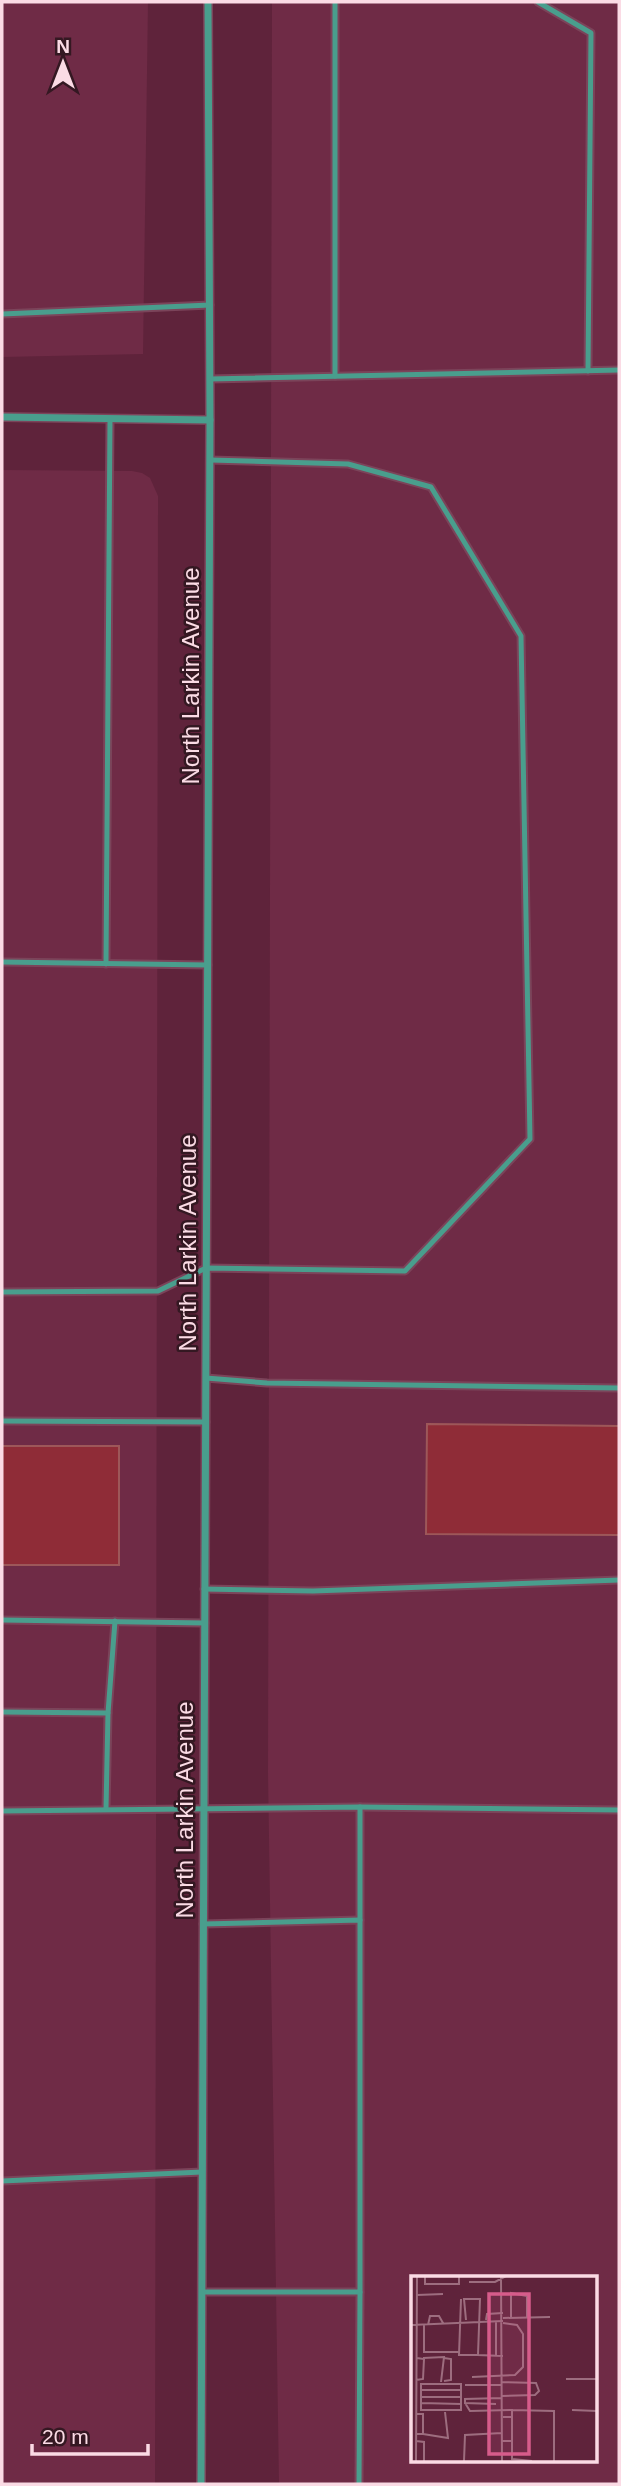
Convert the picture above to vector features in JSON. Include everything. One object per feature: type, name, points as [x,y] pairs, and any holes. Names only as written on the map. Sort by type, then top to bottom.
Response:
[{"type":"street","name":"North Larkin Avenue","points":[[201,2484],[210,460],[208,2]]},
{"type":"street","points":[[2,417],[210,420]]},
{"type":"lane","points":[[335,2],[335,376]]},
{"type":"lane","points":[[538,2],[591,33],[588,371]]},
{"type":"lane","points":[[2,314],[210,304]]},
{"type":"lane","points":[[210,379],[619,370]]},
{"type":"lane","points":[[106,964],[110,420]]},
{"type":"lane","points":[[2,1292],[158,1291],[206,1268],[405,1271],[530,1139],[522,636],[431,487],[348,464],[210,460]]},
{"type":"lane","points":[[2,962],[208,965]]},
{"type":"lane","points":[[206,1378],[267,1383],[619,1388]]},
{"type":"lane","points":[[2,1422],[206,1422]]},
{"type":"lane","points":[[204,1589],[313,1591],[619,1580]]},
{"type":"lane","points":[[2,1620],[205,1623]]},
{"type":"lane","points":[[106,1808],[108,1713],[115,1621]]},
{"type":"lane","points":[[2,1712],[108,1713]]},
{"type":"lane","points":[[359,2484],[360,1807]]},
{"type":"lane","points":[[2,1811],[360,1807],[619,1810]]},
{"type":"lane","points":[[203,1924],[360,1920]]},
{"type":"lane","points":[[2,2181],[202,2172]]},
{"type":"lane","points":[[202,2292],[360,2292]]},
{"type":"shaded area","points":[[2,2],[148,2],[143,354],[2,357]]},
{"type":"shaded area","points":[[272,2],[619,2],[619,2484],[279,2484],[268,1773]]},
{"type":"shaded area","points":[[2,470],[132,471],[150,478],[158,496],[155,2484],[2,2484]]},
{"type":"building","points":[[427,1424],[619,1426],[619,1535],[426,1534]]},
{"type":"building","points":[[2,1446],[119,1446],[119,1565],[2,1565]]}]
